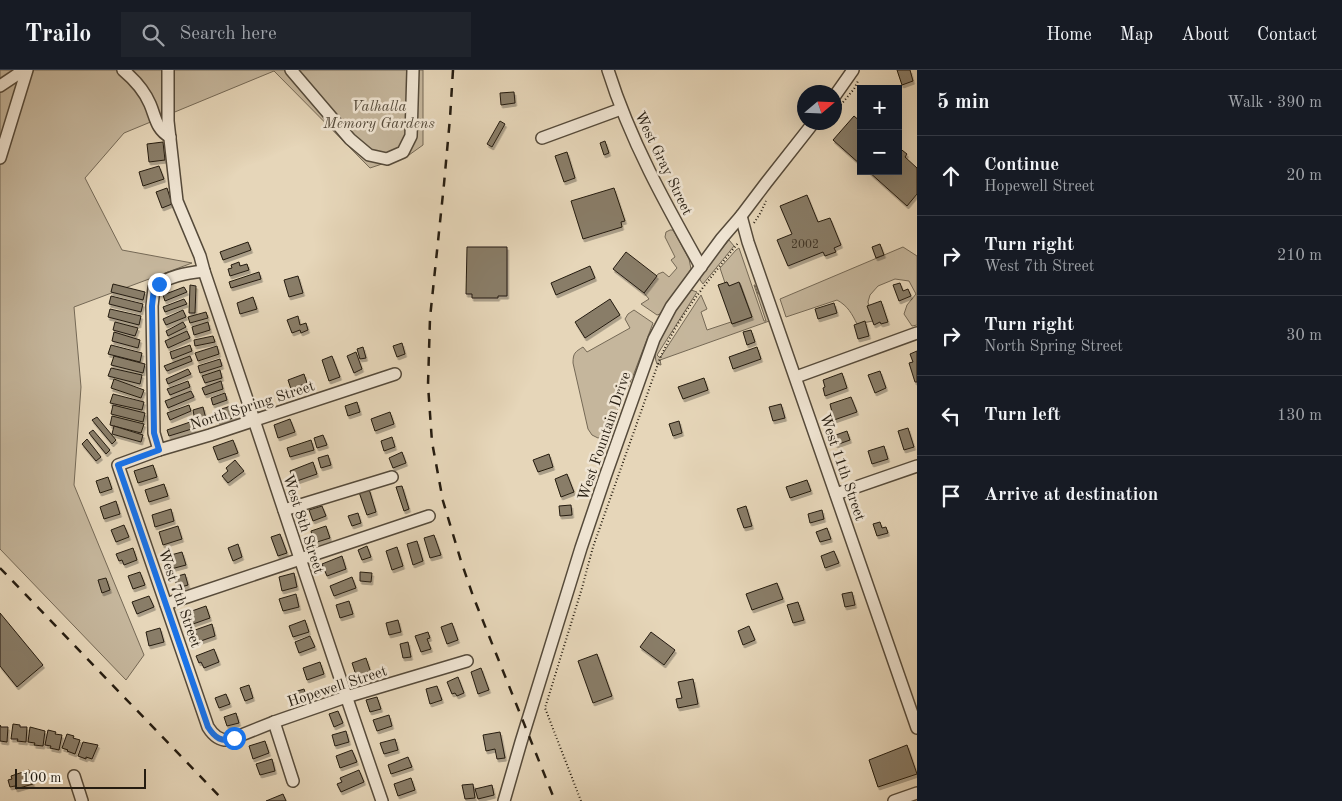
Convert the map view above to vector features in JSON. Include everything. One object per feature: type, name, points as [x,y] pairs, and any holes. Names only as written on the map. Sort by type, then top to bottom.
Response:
[{"type":"street","points":[[0,86],[25,70]]},
{"type":"street","points":[[0,158],[25,70]]},
{"type":"street","points":[[123,70],[141,88],[162,133],[170,137]]},
{"type":"street","name":"West 8th Street","points":[[168,70],[168,120],[177,201],[200,256],[382,801]]},
{"type":"street","points":[[291,70],[350,138],[369,155],[387,159],[403,152],[411,136],[413,70]]},
{"type":"street","name":"West Gray Street","points":[[608,70],[621,109],[649,171],[700,267]]},
{"type":"street","points":[[842,86],[853,70]]},
{"type":"street","points":[[542,138],[621,109]]},
{"type":"street","name":"West Fountain Drive","points":[[504,801],[578,557],[654,338],[671,307],[700,267],[808,130]]},
{"type":"street","name":"West 11th Street","points":[[741,216],[748,242],[915,716],[917,728]]},
{"type":"street","points":[[159,450],[154,433],[152,306],[154,288],[163,282],[184,274],[204,271]]},
{"type":"street","points":[[796,377],[917,333]]},
{"type":"street","name":"North Spring Street","points":[[118,465],[395,374]]},
{"type":"street","name":"West 7th Street","points":[[118,465],[208,727],[218,738]]},
{"type":"street","points":[[836,494],[917,466]]},
{"type":"street","points":[[284,510],[392,476]]},
{"type":"street","points":[[166,604],[429,516]]},
{"type":"street","name":"Hopewell Street","points":[[218,738],[229,740],[346,697],[468,661]]},
{"type":"street","points":[[274,722],[293,781]]},
{"type":"street","points":[[74,776],[82,801]]},
{"type":"street","points":[[894,801],[917,792]]},
{"type":"path","points":[[752,226],[766,200]]},
{"type":"path","points":[[581,801],[545,708],[593,548],[665,345],[684,314],[737,244]]},
{"type":"green space","name":"Valhalla Memory Gardens","points":[[0,70],[423,70],[423,145],[409,155],[370,168],[274,71],[124,133],[85,178],[122,250],[192,263],[74,307],[81,387],[74,485],[144,655],[126,680],[0,549]]},
{"type":"green space","points":[[673,230],[689,259],[691,269],[660,314],[657,315],[641,304],[649,299],[644,293],[658,274],[663,272],[669,277],[677,268],[671,260],[675,257],[665,237],[666,232]]},
{"type":"green space","points":[[729,240],[734,246],[703,284],[700,280],[700,275]]},
{"type":"green space","points":[[903,247],[917,256],[917,325],[912,326],[904,314],[907,305],[916,294],[909,281],[895,279],[878,286],[870,295],[868,302],[873,321],[857,324],[847,308],[837,300],[786,317],[780,299]]},
{"type":"green space","points":[[739,248],[764,321],[766,321],[754,285],[758,294],[762,293],[772,320],[660,360],[661,365],[657,364],[655,356],[656,347],[665,326],[687,292],[691,290],[697,292],[657,355],[660,358],[701,295],[707,309],[701,312],[707,330],[752,317],[740,283],[729,286],[727,282],[725,283],[720,268]]},
{"type":"green space","points":[[634,310],[653,323],[610,430],[604,437],[598,438],[592,435],[588,429],[573,357],[583,347],[587,352],[630,328],[625,319]]},
{"type":"building","points":[[897,70],[910,70],[913,81],[902,85]]},
{"type":"building","points":[[514,92],[515,103],[501,105],[500,93]]},
{"type":"building","points":[[854,116],[857,119],[857,161],[833,140]]},
{"type":"building","points":[[500,121],[505,124],[492,147],[487,144]]},
{"type":"building","points":[[605,141],[609,153],[604,155],[600,143]]},
{"type":"building","points":[[163,142],[165,160],[149,162],[147,144]]},
{"type":"building","points":[[902,150],[907,154],[905,157],[917,168],[917,194],[907,206],[872,175],[902,175]]},
{"type":"building","points":[[567,152],[575,178],[564,182],[555,156]]},
{"type":"building","points":[[159,166],[164,179],[143,186],[139,172]]},
{"type":"building","points":[[167,188],[172,204],[162,208],[156,192]]},
{"type":"building","points":[[614,188],[625,221],[621,222],[622,227],[583,239],[571,201]]},
{"type":"building","points":[[807,195],[818,222],[830,218],[841,245],[834,248],[836,252],[825,256],[823,252],[788,266],[777,240],[792,234],[780,206]]},
{"type":"building","points":[[248,242],[251,250],[223,260],[220,252]]},
{"type":"building","points":[[880,244],[884,255],[876,258],[872,247]]},
{"type":"building","points":[[467,247],[507,247],[507,296],[472,298],[472,294],[466,294]]},
{"type":"building","points":[[626,252],[657,276],[644,293],[613,269]]},
{"type":"building","points":[[239,262],[240,266],[247,264],[249,270],[230,276],[228,269],[232,268],[231,265]]},
{"type":"building","points":[[590,266],[595,278],[556,295],[551,283]]},
{"type":"building","points":[[259,272],[261,279],[231,288],[229,282]]},
{"type":"building","points":[[298,276],[303,293],[289,297],[284,280]]},
{"type":"building","points":[[727,282],[729,286],[739,282],[752,317],[732,324],[718,285]]},
{"type":"building","points":[[900,283],[903,291],[908,289],[911,296],[899,301],[893,285]]},
{"type":"building","points":[[113,284],[145,292],[143,300],[111,292]]},
{"type":"building","points":[[190,285],[196,286],[195,313],[189,313]]},
{"type":"building","points":[[184,287],[187,292],[165,301],[163,295]]},
{"type":"building","points":[[111,296],[143,304],[141,312],[109,304]]},
{"type":"building","points":[[253,297],[257,309],[240,314],[237,303]]},
{"type":"building","points":[[184,299],[187,304],[165,312],[163,307]]},
{"type":"building","points":[[610,299],[620,315],[585,338],[575,322]]},
{"type":"building","points":[[881,301],[888,322],[881,324],[880,322],[874,325],[867,306]]},
{"type":"building","points":[[834,303],[837,313],[818,319],[815,309]]},
{"type":"building","points":[[110,309],[141,316],[139,325],[108,317]]},
{"type":"building","points":[[183,310],[186,317],[166,325],[163,319]]},
{"type":"building","points":[[206,312],[208,318],[190,323],[188,317]]},
{"type":"building","points":[[298,316],[300,325],[306,323],[308,330],[301,333],[300,330],[292,333],[287,320]]},
{"type":"building","points":[[865,321],[869,336],[858,339],[854,325]]},
{"type":"building","points":[[115,322],[138,328],[135,336],[113,330]]},
{"type":"building","points":[[183,322],[186,327],[168,336],[166,331]]},
{"type":"building","points":[[208,322],[210,330],[194,335],[192,327]]},
{"type":"building","points":[[751,330],[755,342],[747,345],[743,332]]},
{"type":"building","points":[[187,331],[190,338],[168,348],[165,341]]},
{"type":"building","points":[[114,332],[140,340],[138,348],[112,341]]},
{"type":"building","points":[[213,336],[215,342],[195,346],[194,340]]},
{"type":"building","points":[[402,343],[405,354],[397,357],[393,346]]},
{"type":"building","points":[[111,345],[142,353],[140,362],[108,354]]},
{"type":"building","points":[[190,345],[192,351],[172,359],[170,352]]},
{"type":"building","points":[[217,346],[219,354],[198,361],[195,353]]},
{"type":"building","points":[[363,347],[366,358],[360,359],[357,349]]},
{"type":"building","points":[[757,347],[761,359],[733,369],[729,357]]},
{"type":"building","points":[[917,351],[917,382],[915,382],[909,363],[913,362],[910,354]]},
{"type":"building","points":[[356,352],[362,369],[354,373],[347,356]]},
{"type":"building","points":[[114,356],[145,364],[143,373],[111,365]]},
{"type":"building","points":[[190,356],[192,361],[167,371],[164,366]]},
{"type":"building","points":[[332,356],[340,377],[329,381],[322,360]]},
{"type":"building","points":[[220,359],[222,366],[200,373],[198,366]]},
{"type":"building","points":[[111,368],[142,375],[140,384],[108,376]]},
{"type":"building","points":[[188,369],[191,374],[168,384],[166,379]]},
{"type":"building","points":[[220,370],[222,378],[205,383],[202,376]]},
{"type":"building","points":[[880,371],[886,388],[875,393],[868,375]]},
{"type":"building","points":[[842,373],[847,388],[825,396],[823,380]]},
{"type":"building","points":[[304,374],[307,383],[291,389],[288,380]]},
{"type":"building","points":[[704,378],[708,390],[683,399],[678,387]]},
{"type":"building","points":[[114,379],[144,390],[141,398],[111,388]]},
{"type":"building","points":[[188,381],[190,387],[170,395],[167,389]]},
{"type":"building","points":[[221,381],[223,389],[205,395],[202,388]]},
{"type":"building","points":[[191,391],[194,397],[168,408],[165,401]]},
{"type":"building","points":[[225,393],[227,400],[213,405],[211,398]]},
{"type":"building","points":[[113,394],[144,402],[142,410],[110,403]]},
{"type":"building","points":[[851,397],[857,412],[834,420],[830,404]]},
{"type":"building","points":[[357,402],[360,412],[348,416],[345,406]]},
{"type":"building","points":[[237,404],[241,415],[219,423],[215,411]]},
{"type":"building","points":[[781,404],[785,418],[773,421],[769,407]]},
{"type":"building","points":[[113,405],[145,413],[143,422],[111,414]]},
{"type":"building","points":[[189,405],[191,411],[170,420],[167,413]]},
{"type":"building","points":[[203,407],[206,419],[195,421],[193,410]]},
{"type":"building","points":[[390,412],[394,424],[375,431],[371,419]]},
{"type":"building","points":[[112,416],[144,424],[141,433],[110,425]]},
{"type":"building","points":[[97,417],[116,440],[112,444],[92,420]]},
{"type":"building","points":[[290,419],[295,432],[278,438],[274,425]]},
{"type":"building","points":[[193,421],[195,428],[169,436],[167,430]]},
{"type":"building","points":[[679,421],[682,433],[673,436],[669,424]]},
{"type":"building","points":[[114,426],[143,435],[141,442],[112,434]]},
{"type":"building","points":[[908,428],[914,447],[904,450],[898,431]]},
{"type":"building","points":[[93,430],[110,450],[106,454],[89,433]]},
{"type":"building","points":[[847,431],[850,440],[836,445],[833,436]]},
{"type":"building","points":[[323,435],[327,445],[317,448],[314,438]]},
{"type":"building","points":[[392,437],[395,447],[384,451],[381,441]]},
{"type":"building","points":[[87,439],[101,457],[96,461],[82,444]]},
{"type":"building","points":[[233,440],[238,453],[218,460],[213,447]]},
{"type":"building","points":[[311,440],[314,450],[290,457],[287,448]]},
{"type":"building","points":[[884,446],[888,459],[872,464],[868,451]]},
{"type":"building","points":[[402,452],[406,463],[393,468],[389,458]]},
{"type":"building","points":[[549,454],[553,467],[538,472],[533,460]]},
{"type":"building","points":[[328,455],[331,465],[321,468],[318,458]]},
{"type":"building","points":[[235,460],[244,471],[228,483],[222,476],[228,471],[226,468]]},
{"type":"building","points":[[313,462],[317,474],[294,482],[290,471]]},
{"type":"building","points":[[153,465],[157,477],[138,483],[134,471]]},
{"type":"building","points":[[567,474],[574,492],[561,497],[555,479]]},
{"type":"building","points":[[108,477],[112,489],[100,493],[96,481]]},
{"type":"building","points":[[807,480],[811,491],[790,498],[786,487]]},
{"type":"building","points":[[164,484],[168,496],[149,502],[145,490]]},
{"type":"building","points":[[402,486],[409,509],[404,511],[396,487]]},
{"type":"building","points":[[369,489],[376,512],[367,515],[359,492]]},
{"type":"building","points":[[116,501],[120,514],[104,519],[100,507]]},
{"type":"building","points":[[571,505],[572,515],[560,516],[559,506]]},
{"type":"building","points":[[322,506],[326,516],[313,521],[309,510]]},
{"type":"building","points":[[746,506],[752,526],[744,528],[737,509]]},
{"type":"building","points":[[171,509],[174,521],[155,527],[152,515]]},
{"type":"building","points":[[822,510],[824,519],[810,523],[808,514]]},
{"type":"building","points":[[358,513],[361,523],[352,526],[348,516]]},
{"type":"building","points":[[880,522],[882,528],[886,527],[888,533],[877,536],[873,524]]},
{"type":"building","points":[[124,525],[129,537],[116,542],[111,530]]},
{"type":"building","points":[[178,526],[182,539],[163,545],[159,532]]},
{"type":"building","points":[[326,526],[330,538],[314,543],[311,531]]},
{"type":"building","points":[[827,528],[831,539],[820,542],[816,532]]},
{"type":"building","points":[[280,534],[287,553],[278,556],[271,537]]},
{"type":"building","points":[[434,535],[441,555],[430,558],[424,538]]},
{"type":"building","points":[[417,541],[423,561],[413,565],[407,544]]},
{"type":"building","points":[[238,544],[242,557],[233,561],[228,548]]},
{"type":"building","points":[[367,546],[371,557],[362,560],[358,550]]},
{"type":"building","points":[[397,547],[403,566],[392,570],[386,551]]},
{"type":"building","points":[[133,548],[137,560],[124,565],[122,560],[119,561],[116,554]]},
{"type":"building","points":[[834,551],[839,563],[825,568],[821,556]]},
{"type":"building","points":[[182,552],[186,565],[171,569],[167,556]]},
{"type":"building","points":[[342,556],[346,569],[327,576],[322,564]]},
{"type":"building","points":[[140,572],[145,585],[133,589],[128,576]]},
{"type":"building","points":[[360,572],[372,573],[371,582],[360,581]]},
{"type":"building","points":[[294,573],[297,587],[282,591],[279,577]]},
{"type":"building","points":[[185,574],[188,585],[178,588],[174,577]]},
{"type":"building","points":[[352,577],[356,588],[334,596],[330,586]]},
{"type":"building","points":[[106,578],[110,590],[102,593],[98,580]]},
{"type":"building","points":[[777,583],[783,599],[752,610],[746,594]]},
{"type":"building","points":[[852,592],[855,605],[845,607],[842,594]]},
{"type":"building","points":[[296,594],[299,607],[283,611],[279,599]]},
{"type":"building","points":[[149,596],[154,607],[137,614],[132,602]]},
{"type":"building","points":[[349,601],[353,614],[340,618],[336,605]]},
{"type":"building","points":[[798,602],[804,620],[793,623],[787,605]]},
{"type":"building","points":[[206,606],[210,618],[193,624],[189,612]]},
{"type":"building","points":[[0,613],[43,665],[17,687],[0,666]]},
{"type":"building","points":[[305,620],[309,632],[293,637],[289,626]]},
{"type":"building","points":[[398,620],[401,632],[389,635],[386,623]]},
{"type":"building","points":[[452,623],[458,640],[447,644],[441,627]]},
{"type":"building","points":[[212,624],[215,636],[198,642],[195,630]]},
{"type":"building","points":[[749,626],[755,640],[743,645],[738,631]]},
{"type":"building","points":[[160,628],[164,642],[149,646],[146,632]]},
{"type":"building","points":[[428,632],[430,638],[427,639],[431,649],[421,652],[415,636]]},
{"type":"building","points":[[651,632],[675,650],[664,665],[640,647]]},
{"type":"building","points":[[310,636],[315,647],[299,653],[295,642]]},
{"type":"building","points":[[408,642],[411,657],[403,658],[400,644]]},
{"type":"building","points":[[214,649],[219,662],[204,668],[196,656]]},
{"type":"building","points":[[597,654],[612,696],[593,703],[578,661]]},
{"type":"building","points":[[366,658],[372,676],[358,681],[352,663]]},
{"type":"building","points":[[320,662],[324,674],[307,680],[303,668]]},
{"type":"building","points":[[481,668],[489,690],[478,694],[471,672]]},
{"type":"building","points":[[458,677],[464,693],[457,696],[455,693],[452,694],[447,682]]},
{"type":"building","points":[[693,679],[698,704],[678,708],[676,699],[682,698],[678,682]]},
{"type":"building","points":[[249,685],[253,698],[245,701],[240,688]]},
{"type":"building","points":[[437,686],[442,700],[430,704],[426,689]]},
{"type":"building","points":[[304,689],[307,698],[291,703],[288,694]]},
{"type":"building","points":[[226,694],[230,704],[219,708],[215,698]]},
{"type":"building","points":[[377,697],[381,709],[370,712],[366,700]]},
{"type":"building","points":[[338,711],[343,723],[334,727],[329,714]]},
{"type":"building","points":[[236,713],[239,723],[227,726],[224,717]]},
{"type":"building","points":[[389,715],[392,726],[377,731],[373,720]]},
{"type":"building","points":[[13,724],[27,727],[26,742],[11,739]]},
{"type":"building","points":[[0,725],[1,727],[8,727],[7,742],[0,741]]},
{"type":"building","points":[[30,727],[45,731],[43,746],[28,742]]},
{"type":"building","points":[[48,730],[62,735],[59,750],[45,745]]},
{"type":"building","points":[[346,731],[349,742],[335,746],[332,735]]},
{"type":"building","points":[[500,732],[505,758],[497,759],[495,749],[486,751],[483,735]]},
{"type":"building","points":[[67,734],[80,740],[75,754],[62,748]]},
{"type":"building","points":[[395,739],[398,750],[384,754],[380,743]]},
{"type":"building","points":[[265,741],[269,753],[253,759],[249,746]]},
{"type":"building","points":[[83,742],[98,745],[92,759],[78,756]]},
{"type":"building","points":[[907,745],[917,774],[878,787],[869,760]]},
{"type":"building","points":[[352,750],[357,762],[340,768],[336,756]]},
{"type":"building","points":[[408,757],[412,767],[391,774],[388,765]]},
{"type":"building","points":[[272,759],[275,771],[260,775],[256,764]]},
{"type":"building","points":[[29,770],[29,773],[34,772],[36,779],[32,781],[33,784],[16,789],[15,786],[10,787],[8,780],[12,779],[11,776]]},
{"type":"building","points":[[359,770],[364,782],[341,792],[337,784],[342,782],[340,778]]},
{"type":"building","points":[[411,778],[415,790],[398,796],[394,784]]},
{"type":"building","points":[[473,784],[475,798],[465,799],[462,785]]},
{"type":"building","points":[[492,785],[494,795],[478,799],[475,789]]},
{"type":"building","points":[[283,794],[286,801],[266,801]]},
{"type":"railway","points":[[453,70],[444,184],[430,318],[428,385],[432,442],[443,501],[461,561],[473,596],[555,801]]},
{"type":"railway","points":[[0,568],[224,801]]},
{"type":"route","points":[[159,284],[154,288],[152,306],[154,433],[159,450],[118,465],[208,727],[221,740],[225,741],[234,738]]}]
